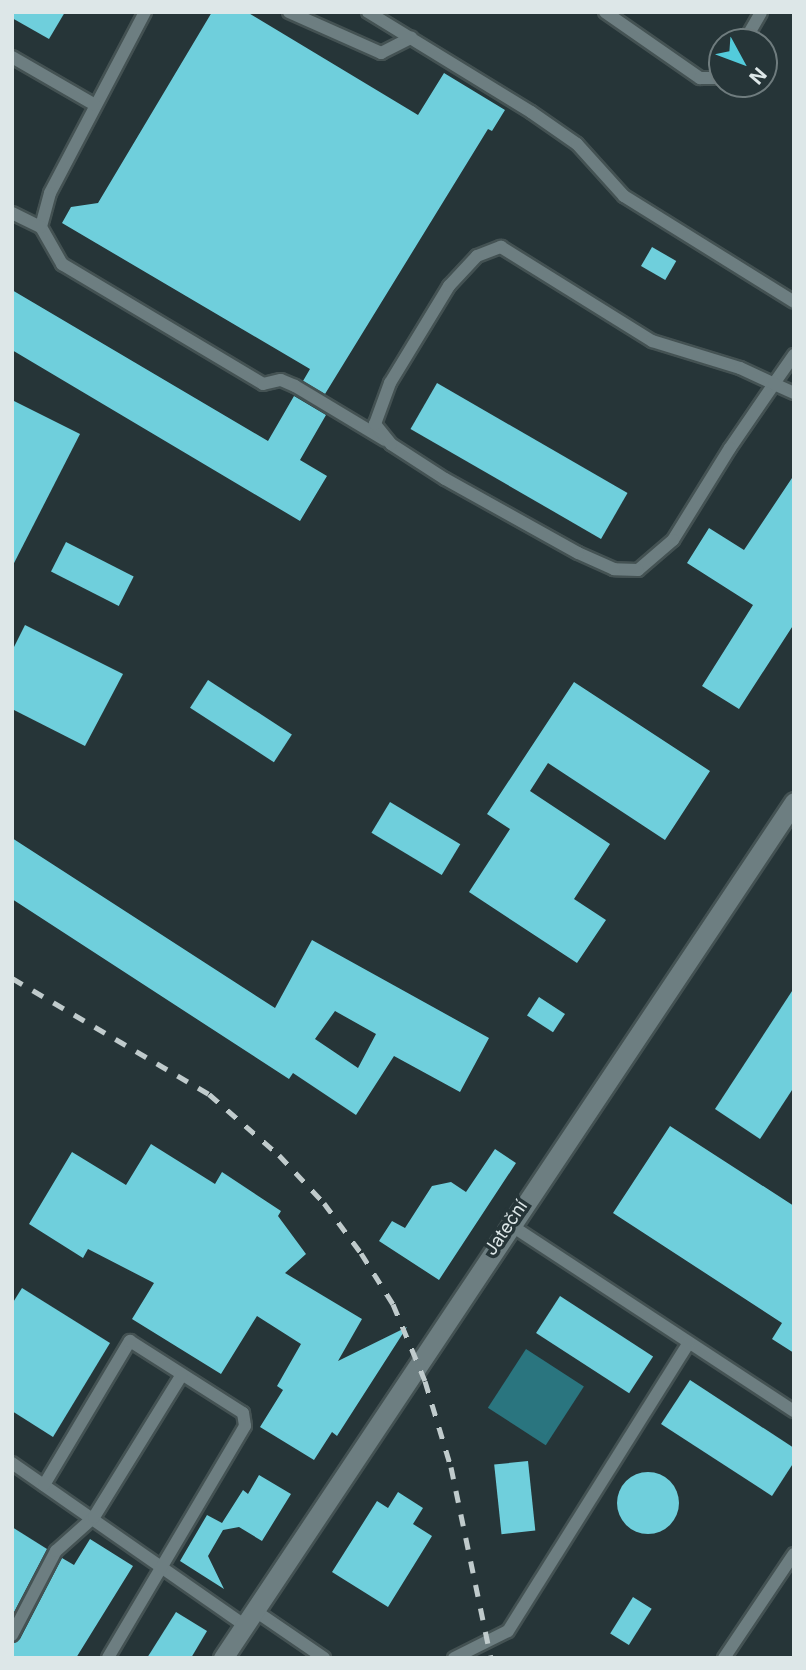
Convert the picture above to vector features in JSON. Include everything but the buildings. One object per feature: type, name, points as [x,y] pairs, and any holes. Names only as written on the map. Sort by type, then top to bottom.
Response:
[{"type":"street","name":"Jateční","points":[[223,1658],[509,1224],[794,802]]},
{"type":"lane","points":[[41,227],[50,193],[145,12]]},
{"type":"lane","points":[[289,12],[381,53],[411,38]]},
{"type":"lane","points":[[368,12],[577,144],[624,197],[794,302]]},
{"type":"lane","points":[[604,12],[700,78],[708,78]]},
{"type":"lane","points":[[752,28],[761,12]]},
{"type":"lane","points":[[12,57],[95,105]]},
{"type":"lane","points":[[12,213],[41,227],[62,264],[263,384],[281,380],[295,386],[578,554],[614,569],[638,570],[673,540],[794,355]]},
{"type":"lane","points":[[391,444],[375,424],[390,383],[449,286],[477,256],[501,247],[652,341],[740,368],[794,393]]},
{"type":"lane","points":[[509,1224],[794,1411]]},
{"type":"lane","points":[[44,1485],[130,1341],[181,1376],[237,1408],[246,1426],[108,1658]]},
{"type":"lane","points":[[454,1658],[508,1630],[689,1343]]},
{"type":"lane","points":[[12,1635],[56,1550],[94,1517],[181,1376]]},
{"type":"lane","points":[[13,1465],[94,1517],[163,1568],[324,1658]]},
{"type":"lane","points":[[724,1658],[794,1554]]},
{"type":"water","points":[[526,1349],[584,1387],[546,1445],[488,1408]]},
{"type":"railway","points":[[12,978],[209,1094],[279,1155],[324,1203],[361,1253],[393,1304],[425,1381],[451,1467],[491,1658]]}]
